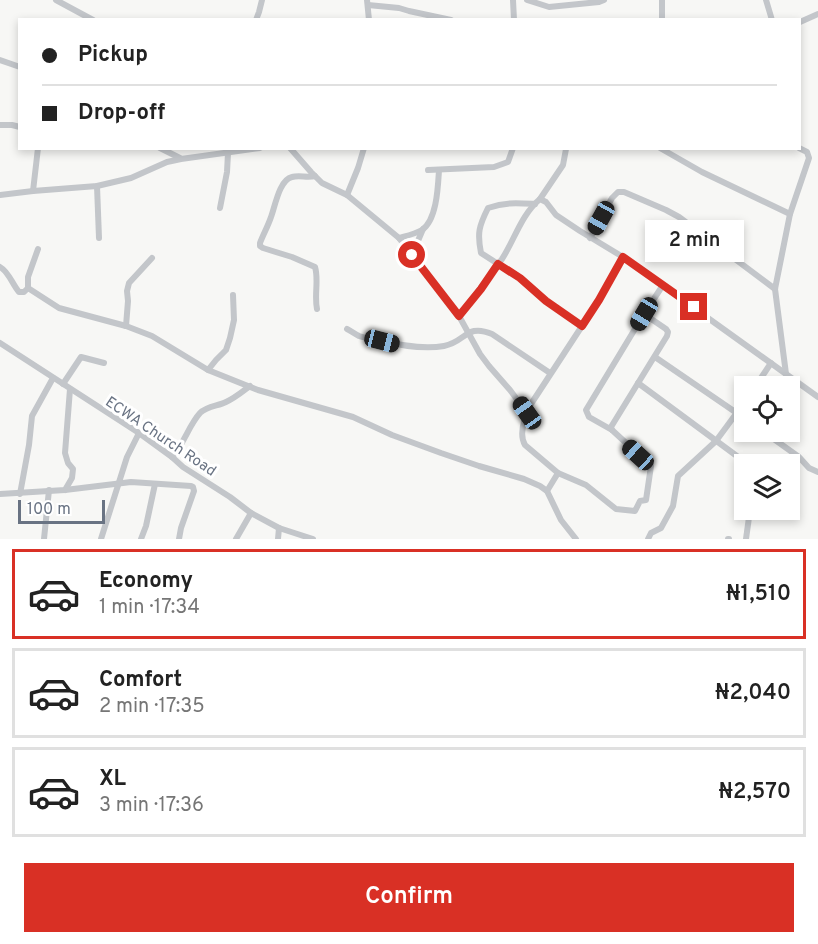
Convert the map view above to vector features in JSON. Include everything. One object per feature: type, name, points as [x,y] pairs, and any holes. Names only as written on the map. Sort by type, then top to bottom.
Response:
[{"type":"street","points":[[56,0],[89,18]]},
{"type":"street","points":[[257,18],[262,0]]},
{"type":"street","points":[[513,0],[514,18]]},
{"type":"street","points":[[530,1],[549,7],[604,0]]},
{"type":"street","points":[[662,0],[662,18]]},
{"type":"street","points":[[766,0],[771,18]]},
{"type":"street","points":[[369,18],[368,3],[442,18]]},
{"type":"street","points":[[801,22],[818,14]]},
{"type":"street","points":[[0,60],[18,67]]},
{"type":"street","points":[[0,125],[18,127]]},
{"type":"street","points":[[786,374],[775,289],[790,214],[809,158],[807,152],[801,149]]},
{"type":"street","points":[[33,191],[38,150]]},
{"type":"street","points":[[164,150],[181,159]]},
{"type":"street","points":[[0,195],[97,186],[131,178],[167,162],[247,150]]},
{"type":"street","points":[[292,150],[322,183],[347,195],[399,238],[459,316],[489,366],[527,413]]},
{"type":"street","points":[[347,195],[363,150]]},
{"type":"street","points":[[428,170],[494,167],[508,162],[512,150]]},
{"type":"street","points":[[459,316],[481,289],[509,247],[522,221],[563,165],[566,150]]},
{"type":"street","points":[[664,150],[702,172],[790,214]]},
{"type":"street","points":[[220,207],[228,153]]},
{"type":"street","points":[[412,255],[431,217],[437,196],[439,170]]},
{"type":"street","points":[[315,176],[289,178],[284,183],[274,203],[272,217],[260,243],[263,248],[315,267],[317,309]]},
{"type":"street","points":[[97,186],[99,238]]},
{"type":"street","points":[[590,238],[612,198],[618,192],[624,192],[679,217],[775,289]]},
{"type":"street","points":[[582,326],[546,301],[520,278],[481,253],[478,240],[480,222],[488,208],[515,202],[546,202],[556,215],[623,257],[818,397]]},
{"type":"street","points":[[399,238],[423,229]]},
{"type":"street","points":[[2,267],[19,292],[24,292],[28,288],[31,265],[38,249]]},
{"type":"street","points":[[623,257],[599,300],[550,373],[527,413],[522,434],[522,442],[558,473],[586,485],[616,509],[635,510],[640,501],[646,500],[651,466],[612,430],[589,417],[586,410],[663,285]]},
{"type":"street","points":[[126,326],[129,284],[152,258]]},
{"type":"street","points":[[28,288],[59,308],[126,326],[152,336],[208,370],[258,390],[353,417],[392,435],[540,486],[547,492],[561,520],[576,539]]},
{"type":"street","points":[[208,370],[226,350],[234,320],[233,295]]},
{"type":"street","points":[[612,430],[611,427],[667,336],[668,332],[644,314]]},
{"type":"street","points":[[347,329],[359,336],[399,345],[444,346],[475,329],[482,329],[550,373]]},
{"type":"street","name":"ECWA Church Road","points":[[0,343],[139,433],[183,467],[207,481],[251,513],[279,528],[313,539]]},
{"type":"street","points":[[63,384],[81,357],[104,363]]},
{"type":"street","points":[[655,357],[734,411]]},
{"type":"street","points":[[762,376],[771,363]]},
{"type":"street","points":[[20,494],[32,416],[53,378]]},
{"type":"street","points":[[638,382],[734,454]]},
{"type":"street","points":[[172,457],[200,413],[232,399],[250,386]]},
{"type":"street","points":[[65,490],[72,477],[73,469],[65,453],[70,389]]},
{"type":"street","points":[[648,539],[651,533],[661,528],[672,506],[678,476],[716,441],[734,417]]},
{"type":"street","points":[[101,539],[117,484],[139,433]]},
{"type":"street","points":[[778,442],[800,457],[809,468],[818,472]]},
{"type":"street","points":[[547,492],[558,473]]},
{"type":"street","points":[[0,494],[65,490],[131,482],[194,487],[207,481]]},
{"type":"street","points":[[141,539],[155,484]]},
{"type":"street","points":[[179,539],[194,487]]},
{"type":"street","points":[[44,539],[49,490]]},
{"type":"street","points":[[236,539],[251,513]]},
{"type":"street","points":[[746,539],[749,520]]},
{"type":"street","points":[[278,539],[279,528]]},
{"type":"route","points":[[412,255],[459,316],[498,264],[520,278],[546,301],[582,326],[623,257],[694,307]]}]
